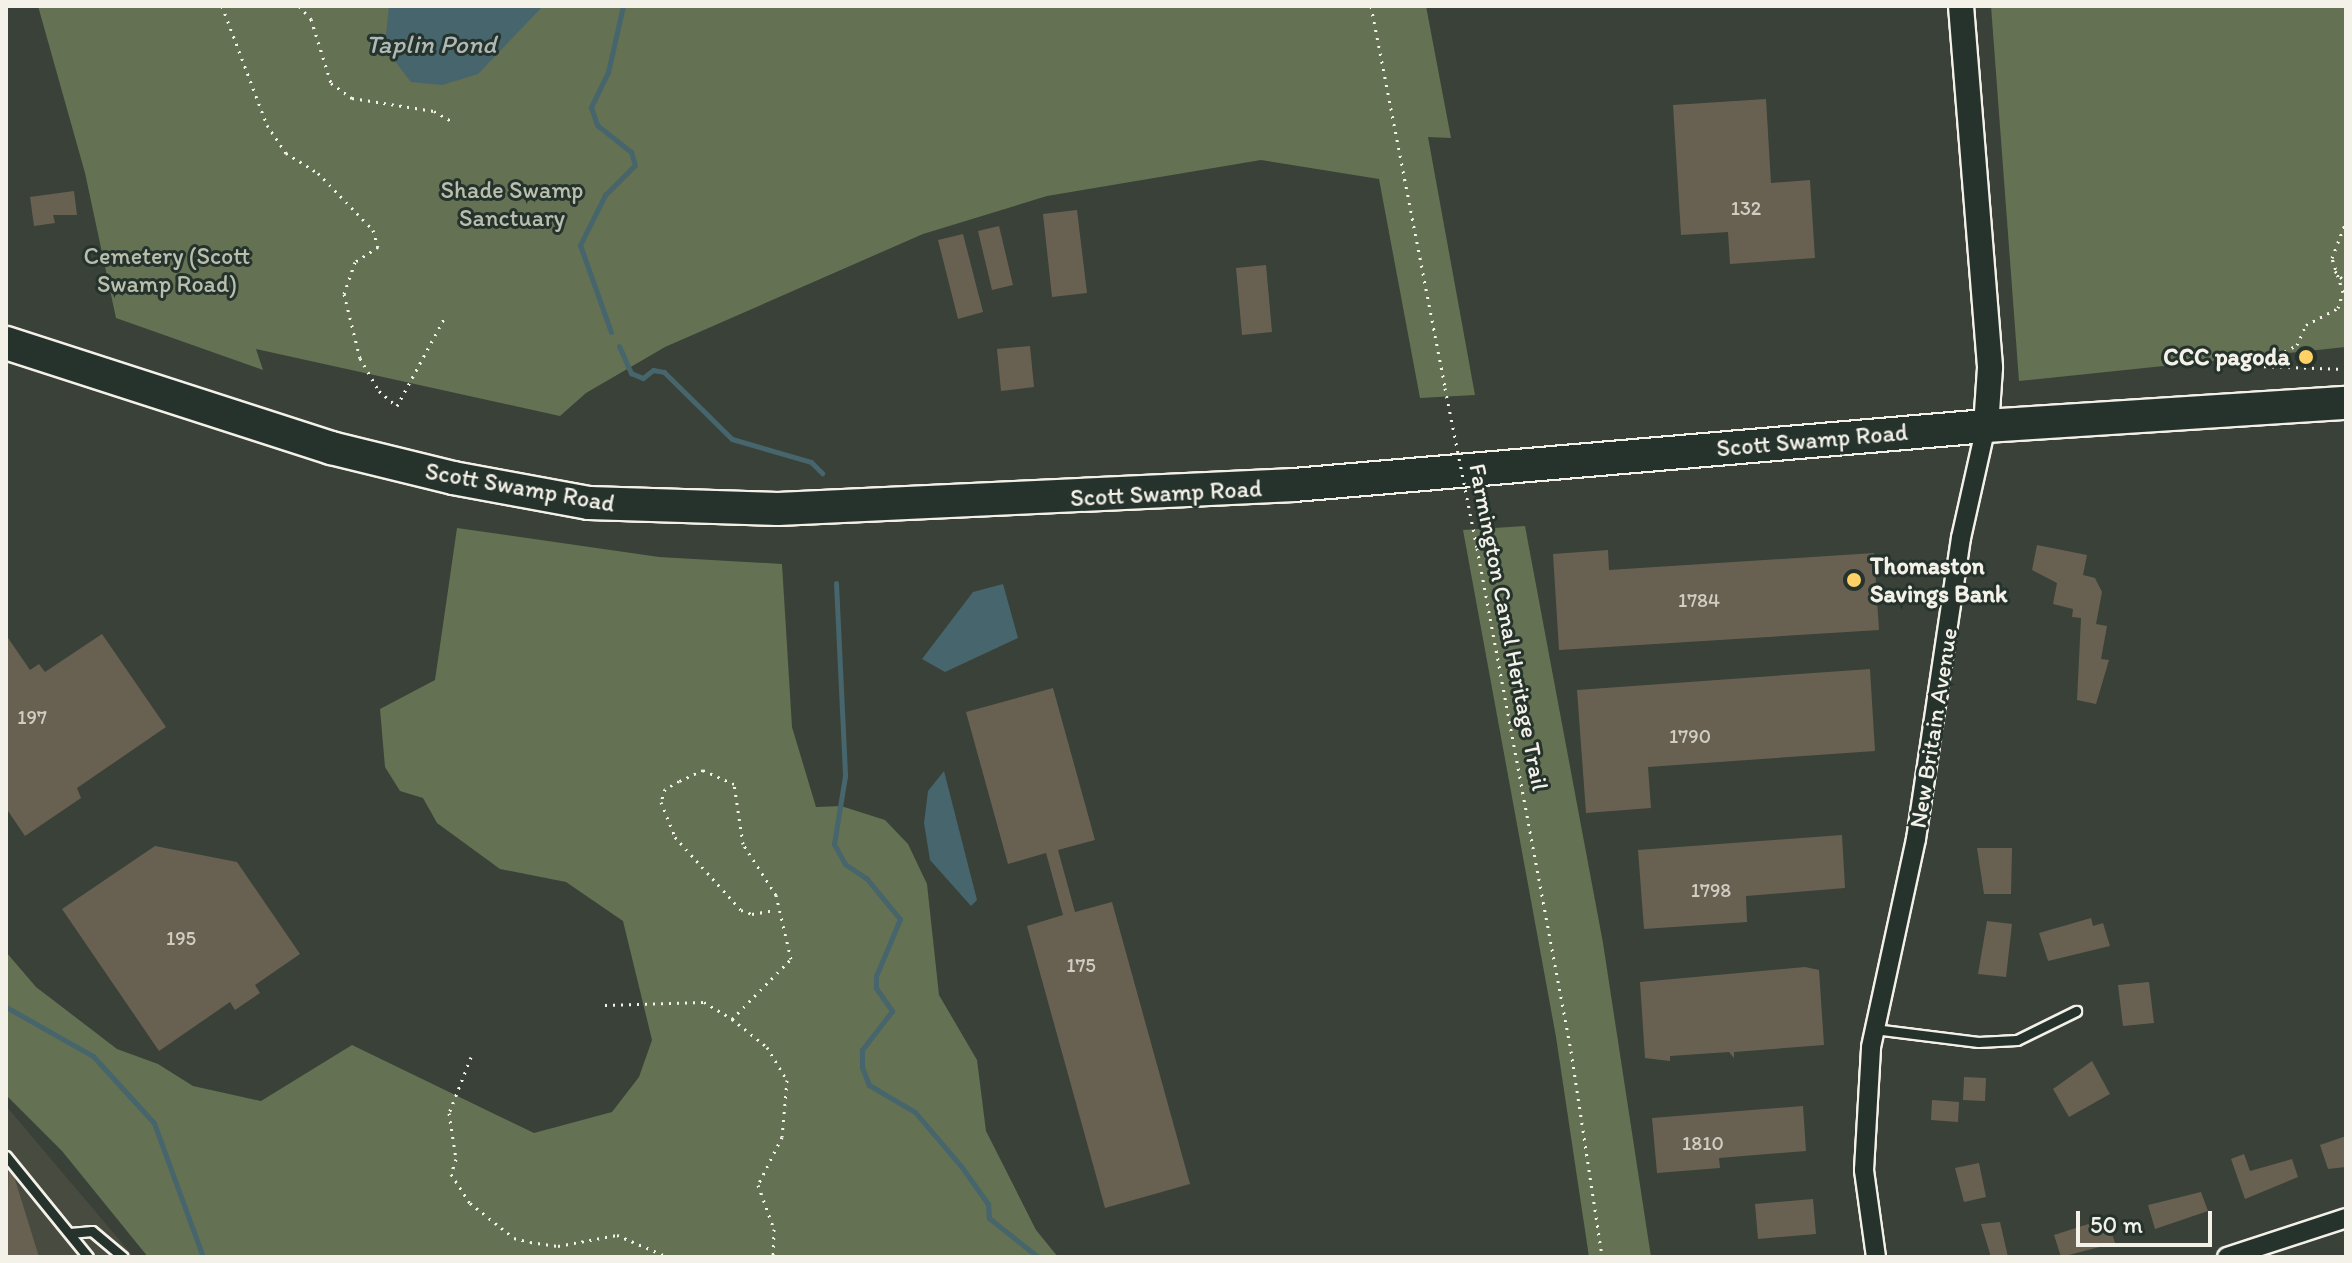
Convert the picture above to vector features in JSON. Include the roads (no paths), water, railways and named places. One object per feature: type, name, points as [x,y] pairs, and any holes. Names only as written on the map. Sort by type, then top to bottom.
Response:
[{"type":"highway","name":"Scott Swamp Road","points":[[6,343],[331,448],[589,503],[835,510],[1072,498],[1986,426],[2346,403]]},
{"type":"street","name":"New Britain Avenue","points":[[1876,1257],[1864,1170],[1874,1029],[1916,839],[1961,538],[1986,426],[1990,368],[1961,6]]},
{"type":"street","points":[[2227,1257],[2346,1218]]},
{"type":"lane","points":[[1874,1029],[1978,1042],[2017,1040],[2076,1011]]},
{"type":"lane","points":[[6,1156],[88,1257]]},
{"type":"lane","points":[[70,1233],[92,1231],[123,1257]]},
{"type":"water","name":"Taplin Pond","points":[[389,6],[543,6],[478,74],[442,85],[411,82],[394,60],[386,34]]},
{"type":"water","points":[[1003,584],[1018,638],[945,672],[922,659],[973,592]]},
{"type":"water","points":[[944,771],[977,900],[971,906],[930,860],[924,823],[928,791]]},
{"type":"waterway","points":[[611,332],[580,245],[605,195],[635,165],[631,152],[597,125],[591,107],[608,72],[623,6]]},
{"type":"waterway","points":[[619,346],[631,373],[643,378],[653,370],[664,372],[732,439],[811,462],[822,473]]},
{"type":"waterway","points":[[836,583],[845,776],[834,844],[845,864],[867,879],[900,919],[876,976],[876,988],[892,1011],[862,1050],[862,1067],[869,1085],[915,1112],[961,1166],[988,1204],[989,1218],[1038,1257]]},
{"type":"waterway","points":[[6,1007],[93,1056],[154,1123],[203,1257]]},
{"type":"place","name":"CCC pagoda","points":[[2306,357]]},
{"type":"place","name":"Thomaston Savings Bank","points":[[1854,580]]},
{"type":"park label","name":"Shade Swamp Sanctuary","points":[[512,204]]},
{"type":"park label","name":"Cemetery (Scott Swamp Road)","points":[[167,270]]}]
